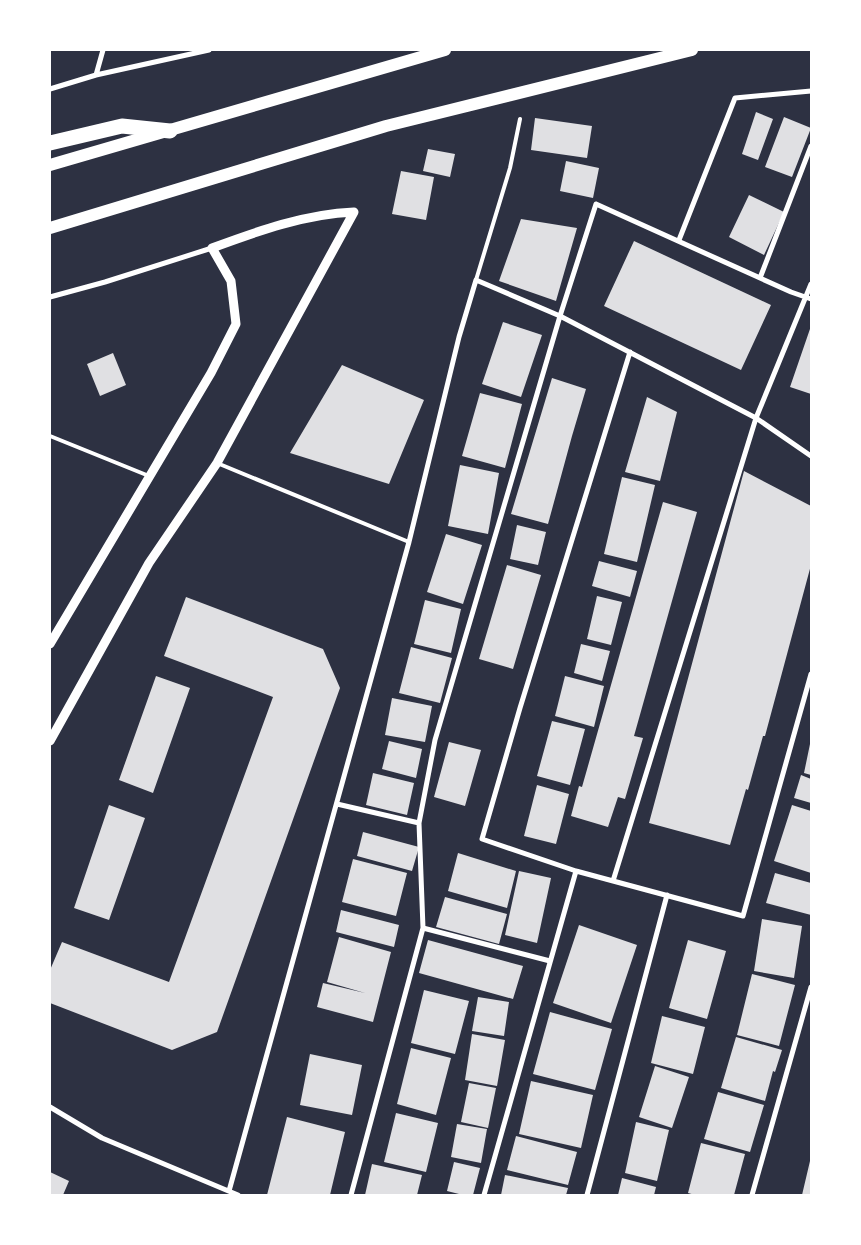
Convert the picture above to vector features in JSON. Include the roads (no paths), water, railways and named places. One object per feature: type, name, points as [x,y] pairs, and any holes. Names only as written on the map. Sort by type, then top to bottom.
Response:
[{"type":"highway","points":[[50,143],[122,126],[170,131]]},
{"type":"main road","points":[[50,165],[445,50]]},
{"type":"main road","points":[[50,228],[386,126],[692,50]]},
{"type":"street","points":[[96,76],[103,50]]},
{"type":"street","points":[[50,89],[96,76],[209,50]]},
{"type":"street","points":[[679,240],[735,98],[811,92]]},
{"type":"street","points":[[760,278],[811,146]]},
{"type":"street","points":[[351,1195],[423,928],[419,823],[435,740],[560,316],[596,204],[809,298]]},
{"type":"street","points":[[50,297],[105,282],[212,248],[263,229],[333,213],[354,212],[217,463],[149,563],[50,741]]},
{"type":"street","points":[[50,644],[211,373],[236,324],[231,281],[212,248]]},
{"type":"street","points":[[229,1191],[410,542],[459,338],[476,280],[560,316],[756,418],[811,456]]},
{"type":"street","points":[[613,881],[756,418],[809,298],[811,284]]},
{"type":"street","points":[[630,352],[520,708],[482,839],[576,871],[743,916],[811,674]]},
{"type":"street","points":[[337,804],[419,823]]},
{"type":"street","points":[[484,1195],[576,871]]},
{"type":"street","points":[[587,1195],[667,895]]},
{"type":"street","points":[[423,928],[550,961]]},
{"type":"street","points":[[752,1195],[811,987]]},
{"type":"street","points":[[50,1107],[102,1138],[238,1195]]},
{"type":"lane","points":[[476,280],[510,168],[520,120]]},
{"type":"lane","points":[[50,436],[150,476]]},
{"type":"lane","points":[[217,463],[410,542]]}]
